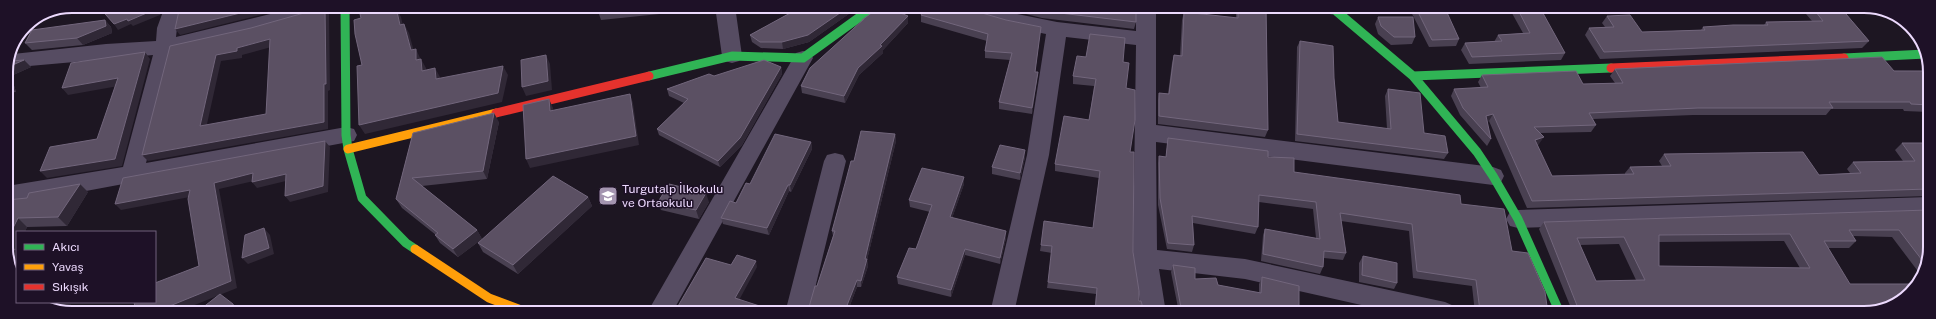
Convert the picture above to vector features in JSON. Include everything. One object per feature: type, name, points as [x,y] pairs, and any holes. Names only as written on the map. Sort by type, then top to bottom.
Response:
[{"type":"street","points":[[132,174],[165,47],[167,28],[172,13]]},
{"type":"street","points":[[14,62],[106,51],[165,47],[255,26],[302,13]]},
{"type":"street","points":[[345,13],[347,142],[362,198],[406,243],[490,298],[511,306]]},
{"type":"street","points":[[726,13],[732,56]]},
{"type":"street","points":[[663,306],[802,58],[865,13]]},
{"type":"street","points":[[986,13],[1006,19],[1057,29],[1145,39]]},
{"type":"street","points":[[1146,13],[1144,258],[1153,306]]},
{"type":"street","points":[[1342,13],[1413,76],[1477,152],[1518,219],[1557,306]]},
{"type":"street","points":[[1004,306],[1038,155],[1057,29]]},
{"type":"street","points":[[13,194],[132,174],[347,142],[732,56],[802,58]]},
{"type":"street","points":[[1413,76],[1921,56]]},
{"type":"street","points":[[1144,132],[1493,176]]},
{"type":"street","points":[[799,306],[836,161]]},
{"type":"street","points":[[1518,219],[1923,206]]},
{"type":"street","points":[[1144,258],[1245,269],[1413,306]]},
{"type":"building","points":[[104,13],[147,13],[128,21],[127,19],[114,24]]},
{"type":"building","points":[[178,13],[240,13],[175,29]]},
{"type":"building","points":[[304,13],[325,13],[326,84],[324,84],[324,122],[142,155],[170,46],[251,28]],"holes":[[[270,39],[266,114],[200,126],[216,55],[237,51],[237,48]]]},
{"type":"building","points":[[360,13],[397,13],[400,25],[404,24],[411,50],[416,49],[416,60],[421,59],[422,71],[435,68],[436,79],[503,66],[498,93],[359,125],[357,66],[362,65],[355,34],[354,20],[361,18]]},
{"type":"building","points":[[790,13],[840,13],[808,35],[782,42],[760,42],[750,35]]},
{"type":"building","points":[[872,13],[900,13],[908,16],[880,45],[882,46],[858,68],[844,96],[801,86],[810,68],[864,19],[862,20]]},
{"type":"building","points":[[922,13],[982,13],[1006,20],[1041,27],[1035,72],[1038,72],[1032,108],[999,102],[1012,53],[985,51],[988,34],[921,15]]},
{"type":"building","points":[[1060,13],[1136,13],[1136,22]]},
{"type":"building","points":[[1184,13],[1238,18],[1238,13],[1266,13],[1268,130],[1159,116],[1159,93],[1169,94],[1174,55],[1182,56]]},
{"type":"building","points":[[1418,13],[1447,13],[1459,39],[1432,40]]},
{"type":"building","points":[[1520,13],[1543,13],[1565,53],[1472,57],[1465,43],[1502,41],[1498,35],[1530,33]]},
{"type":"building","points":[[1817,13],[1845,13],[1869,41],[1604,52],[1589,28],[1614,27],[1607,16],[1630,15],[1642,32],[1705,30],[1703,27],[1733,25],[1768,25],[1766,22],[1823,21]]},
{"type":"building","points":[[1378,17],[1413,17],[1415,37],[1394,37],[1381,26]]},
{"type":"building","points":[[105,20],[106,26],[77,38],[25,43],[32,30]]},
{"type":"building","points":[[1090,34],[1125,38],[1123,62],[1129,63],[1126,88],[1135,90],[1135,120],[1130,152],[1134,152],[1133,252],[1139,291],[1139,301],[1141,301],[1142,306],[1096,306],[1097,288],[1048,282],[1052,246],[1041,245],[1044,221],[1093,228],[1100,171],[1055,164],[1064,116],[1089,120],[1096,79],[1073,76],[1077,56],[1086,57]]},
{"type":"building","points":[[1300,41],[1333,46],[1338,122],[1391,129],[1388,89],[1420,93],[1424,133],[1445,136],[1448,153],[1297,134]]},
{"type":"building","points":[[145,52],[115,159],[40,171],[50,147],[97,139],[118,78],[62,88],[71,63]]},
{"type":"building","points":[[546,55],[548,81],[522,87],[521,60]]},
{"type":"building","points":[[1882,57],[1894,71],[1923,71],[1923,105],[1911,104],[1910,102],[1829,102],[1833,108],[1698,108],[1589,113],[1596,125],[1534,127],[1544,137],[1535,140],[1552,176],[1634,174],[1630,167],[1671,166],[1664,154],[1803,152],[1819,175],[1861,173],[1853,162],[1915,161],[1902,143],[1923,143],[1923,189],[1532,201],[1493,114],[1486,116],[1491,139],[1463,108],[1454,89],[1488,87],[1482,75],[1576,71],[1583,84],[1623,83],[1615,69]]},
{"type":"building","points":[[24,60],[14,65],[14,61]]},
{"type":"building","points":[[764,60],[781,67],[740,138],[718,161],[657,129],[688,99],[667,89],[709,74],[714,76]]},
{"type":"building","points":[[630,94],[636,136],[526,159],[523,105],[549,99],[550,111]]},
{"type":"building","points":[[494,113],[483,171],[412,178],[477,230],[453,249],[435,235],[438,233],[396,199],[413,133]]},
{"type":"building","points":[[861,131],[895,134],[861,281],[857,280],[847,306],[809,306],[835,231],[832,231],[851,161],[854,161]]},
{"type":"building","points":[[775,134],[811,142],[767,228],[721,218],[730,201],[736,203],[746,183],[750,184]]},
{"type":"building","points":[[1168,138],[1268,151],[1268,157],[1294,158],[1294,172],[1460,195],[1461,204],[1504,209],[1512,251],[1528,253],[1545,292],[1547,306],[1479,306],[1476,280],[1417,271],[1412,224],[1340,213],[1346,253],[1324,251],[1323,267],[1263,254],[1265,229],[1320,239],[1316,202],[1259,195],[1258,227],[1192,216],[1194,245],[1168,243],[1160,198],[1159,156],[1166,157]]},
{"type":"building","points":[[325,141],[323,186],[285,196],[286,174],[252,182],[253,173],[214,183],[231,281],[170,306],[135,306],[134,303],[156,303],[156,283],[199,266],[188,199],[190,190],[115,204],[123,178]]},
{"type":"building","points":[[1000,145],[1025,150],[1020,173],[992,167]]},
{"type":"building","points":[[922,168],[964,177],[950,217],[1006,231],[1000,258],[965,249],[951,290],[897,277],[909,248],[916,249],[932,205],[909,200]]},
{"type":"building","points":[[553,176],[588,197],[513,265],[478,243]]},
{"type":"building","points":[[80,184],[58,217],[18,218],[13,228],[13,199],[27,198],[29,193]]},
{"type":"building","points":[[669,184],[706,193],[696,210],[658,202]]},
{"type":"building","points":[[1923,210],[1923,247],[1921,259],[1899,230],[1849,230],[1856,241],[1824,241],[1850,284],[1910,284],[1894,298],[1876,305],[1577,306],[1544,222]],"holes":[[[1790,234],[1810,268],[1659,266],[1659,235]],[[1624,237],[1645,280],[1596,281],[1577,238]]]},
{"type":"building","points":[[264,228],[269,248],[242,258],[245,235]]},
{"type":"building","points":[[737,255],[756,261],[735,298],[760,306],[678,306],[706,258],[731,265]]},
{"type":"building","points":[[1363,256],[1397,263],[1397,283],[1362,275]]},
{"type":"building","points":[[1173,265],[1195,268],[1195,279],[1216,278],[1218,285],[1261,293],[1262,277],[1299,286],[1299,306],[1181,306]]},
{"type":"building","points":[[220,294],[234,306],[205,306]]},
{"type":"traffic: fast","points":[[345,13],[346,135],[348,149],[362,198],[406,243],[415,249]]},
{"type":"traffic: fast","points":[[649,76],[732,56],[803,58],[865,13]]},
{"type":"traffic: fast","points":[[1339,13],[1413,76],[1477,152],[1518,219],[1557,306]]},
{"type":"traffic: fast","points":[[1844,58],[1920,54]]},
{"type":"traffic: fast","points":[[1413,76],[1611,68]]},
{"type":"traffic: slow","points":[[348,149],[496,113]]},
{"type":"traffic: slow","points":[[415,249],[489,298],[510,306]]},
{"type":"traffic: jam","points":[[1611,68],[1844,58]]},
{"type":"traffic: jam","points":[[496,113],[649,76]]},
{"type":"place","name":"Turgutalp İlkokulu ve Ortaokulu","points":[[608,196]]}]
